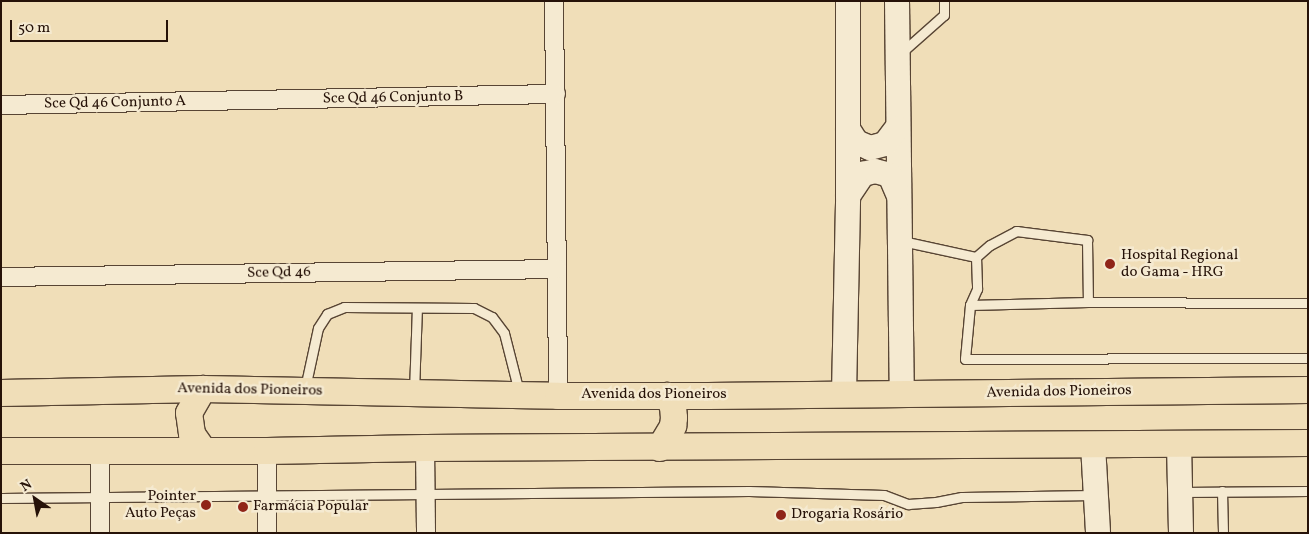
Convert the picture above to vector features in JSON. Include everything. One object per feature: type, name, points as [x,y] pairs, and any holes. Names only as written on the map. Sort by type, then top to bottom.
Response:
[{"type":"main road","points":[[844,394],[848,196],[848,1]]},
{"type":"main road","points":[[898,1],[897,128],[902,394]]},
{"type":"main road","points":[[848,129],[856,142],[870,148],[885,144],[897,128]]},
{"type":"main road","points":[[848,196],[858,178],[867,171],[876,171],[890,175],[899,196]]},
{"type":"main road","points":[[203,389],[189,413],[192,434],[203,450]]},
{"type":"main road","name":"Avenida dos Pioneiros","points":[[1,393],[203,389],[558,396],[667,396],[1308,390]]},
{"type":"main road","points":[[660,448],[673,426],[673,406],[667,396]]},
{"type":"main road","points":[[1,451],[267,451],[425,448],[1308,443]]},
{"type":"main road","points":[[1179,444],[1181,533]]},
{"type":"main road","points":[[1094,445],[1098,533]]},
{"type":"street","points":[[554,1],[558,396]]},
{"type":"street","name":"Sce Qd 46 Conjunto B","points":[[229,101],[556,94]]},
{"type":"street","name":"Sce Qd 46 Conjunto A","points":[[1,105],[229,101]]},
{"type":"street","name":"Sce Qd 46","points":[[1,277],[557,269]]},
{"type":"street","points":[[425,448],[426,533]]},
{"type":"street","points":[[100,451],[100,533]]},
{"type":"street","points":[[267,451],[267,533]]},
{"type":"lane","points":[[898,56],[944,14],[944,1]]},
{"type":"lane","points":[[1088,302],[1087,240],[1016,231],[990,244],[976,257],[977,290],[970,305],[965,359],[1308,358]]},
{"type":"lane","points":[[900,241],[976,257]]},
{"type":"lane","points":[[970,305],[1088,302],[1308,303]]},
{"type":"lane","points":[[305,391],[318,328],[327,314],[344,307],[474,308],[492,317],[504,333],[520,394]]},
{"type":"lane","points":[[414,392],[416,308]]},
{"type":"lane","points":[[1,498],[749,490],[884,495],[908,504],[936,502],[962,497],[1097,495]]},
{"type":"lane","points":[[1180,492],[1308,490]]},
{"type":"lane","points":[[1222,491],[1222,533]]},
{"type":"place","name":"Hospital Regional do Gama - HRG","points":[[1110,264]]},
{"type":"place","name":"Pointer Auto Peças","points":[[206,505]]},
{"type":"place","name":"Farmácia Popular","points":[[243,507]]},
{"type":"place","name":"Drogaria Rosário","points":[[781,515]]}]
